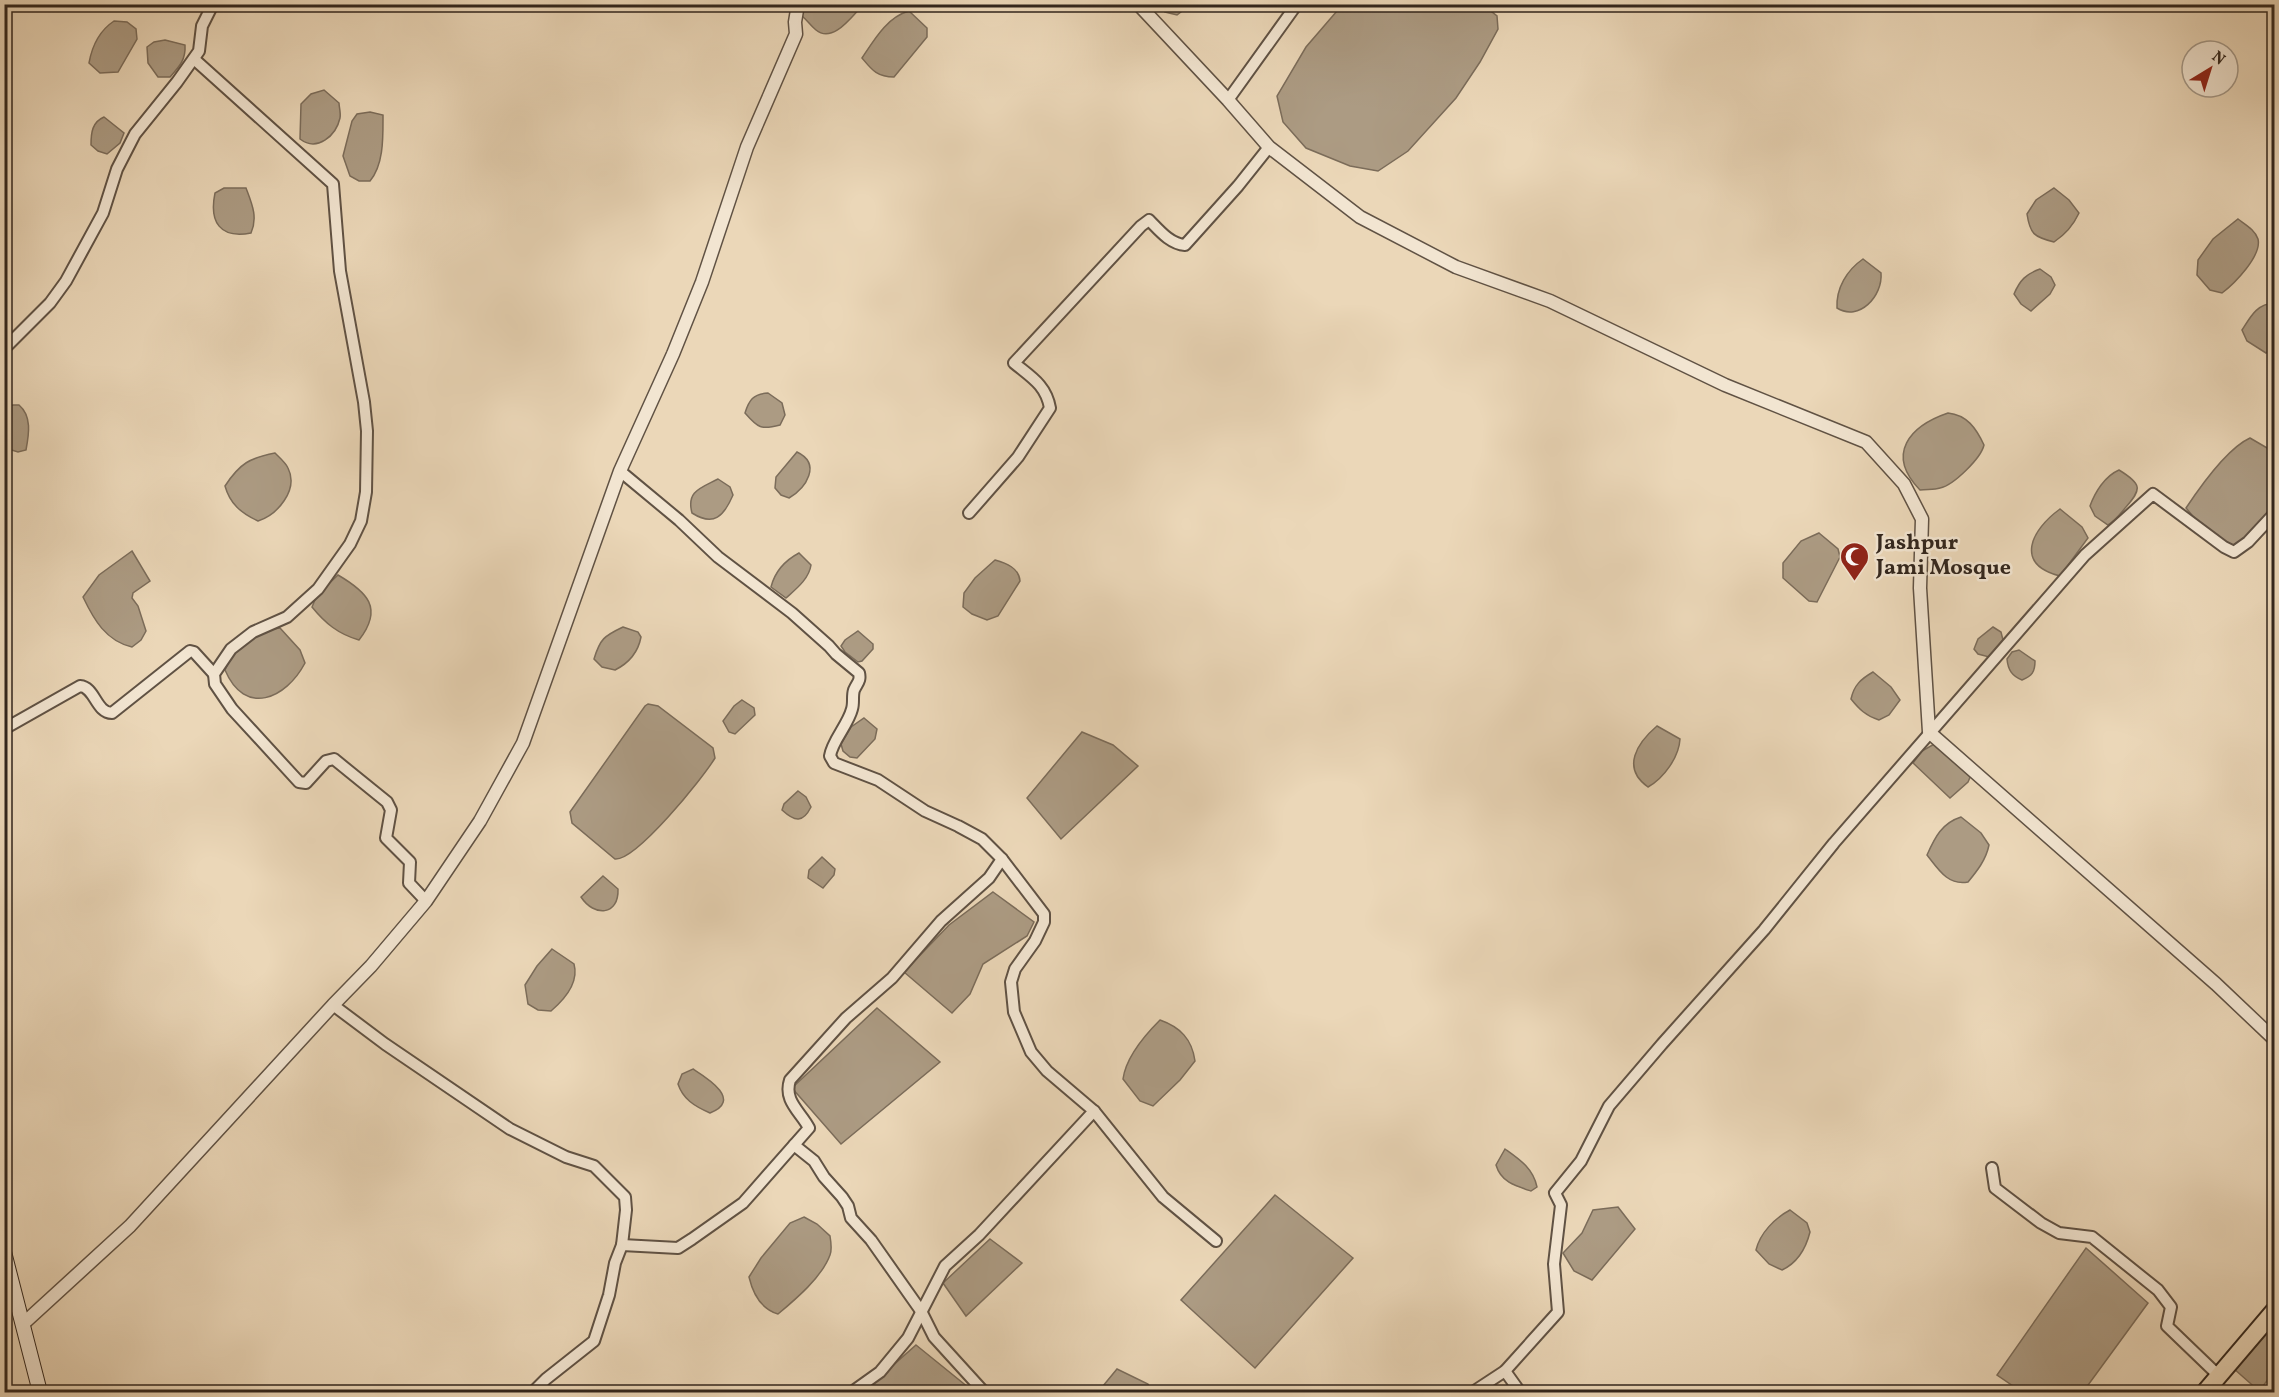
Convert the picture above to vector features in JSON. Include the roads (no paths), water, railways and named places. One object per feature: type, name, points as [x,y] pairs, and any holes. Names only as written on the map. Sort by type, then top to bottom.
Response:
[{"type":"highway","points":[[2205,1392],[2274,1311]]},
{"type":"main road","points":[[4,1252],[40,1392]]},
{"type":"street","points":[[4,349],[50,303],[66,281],[103,213],[117,169],[135,134],[199,51],[202,26],[213,4]]},
{"type":"street","points":[[23,1323],[130,1226],[371,966],[426,901],[480,821],[523,743],[620,471],[673,354],[702,282],[747,147],[796,34],[798,4]]},
{"type":"street","points":[[1138,4],[1269,147],[1360,217],[1455,267],[1550,301],[1725,385],[1866,442],[1904,483],[1922,519],[1920,588],[1929,732],[2216,984],[2274,1039]]},
{"type":"street","points":[[1228,100],[1297,4]]},
{"type":"street","points":[[194,59],[333,184],[340,271],[364,402],[367,431],[366,492],[361,521],[350,544],[318,588],[287,617],[253,632],[231,649],[214,674]]},
{"type":"street","points":[[969,513],[1018,457],[1050,408],[1048,395],[1014,363],[1141,226],[1149,220],[1171,240],[1185,245],[1238,186],[1269,147]]},
{"type":"street","points":[[620,471],[679,520],[718,557],[792,614],[859,673],[852,709],[838,740],[831,749],[830,756],[834,763],[878,780],[925,811],[982,839],[1002,859],[1044,914],[1044,922],[1035,941],[1015,969],[1011,982],[1014,1012],[1031,1052],[1047,1071],[1094,1111],[1163,1197],[1216,1241]]},
{"type":"street","points":[[1473,1392],[1505,1371],[1558,1312],[1554,1264],[1561,1205],[1555,1193],[1581,1161],[1609,1106],[1764,930],[1834,843],[1929,732],[2085,555],[2150,496],[2157,495],[2224,547],[2234,552],[2248,542],[2274,514]]},
{"type":"street","points":[[4,729],[80,686],[88,689],[104,711],[112,713],[190,651],[194,652],[214,674],[215,684],[232,709],[299,782],[306,783],[326,761],[334,759],[387,802],[391,810],[386,838],[410,862],[409,883],[426,901]]},
{"type":"street","points":[[622,1245],[678,1248],[743,1203],[809,1128],[789,1096],[787,1087],[790,1080],[846,1018],[892,978],[941,921],[988,878],[1002,859]]},
{"type":"street","points":[[333,1005],[385,1044],[510,1129],[566,1157],[594,1166],[625,1197],[626,1210],[622,1245],[594,1341],[546,1378],[533,1392]]},
{"type":"street","points":[[852,1392],[880,1372],[908,1338],[945,1266],[980,1235],[1094,1111]]},
{"type":"street","points":[[794,1145],[814,1161],[842,1197],[848,1206],[851,1218],[871,1240],[921,1311],[934,1337],[984,1392]]},
{"type":"street","points":[[1992,1168],[1995,1188],[2041,1224],[2059,1233],[2092,1237],[2158,1290],[2171,1307],[2167,1326],[2219,1376]]},
{"type":"street","points":[[1505,1371],[1520,1392]]},
{"type":"place","name":"Jashpur Jami Mosque","points":[[1855,582]]}]
